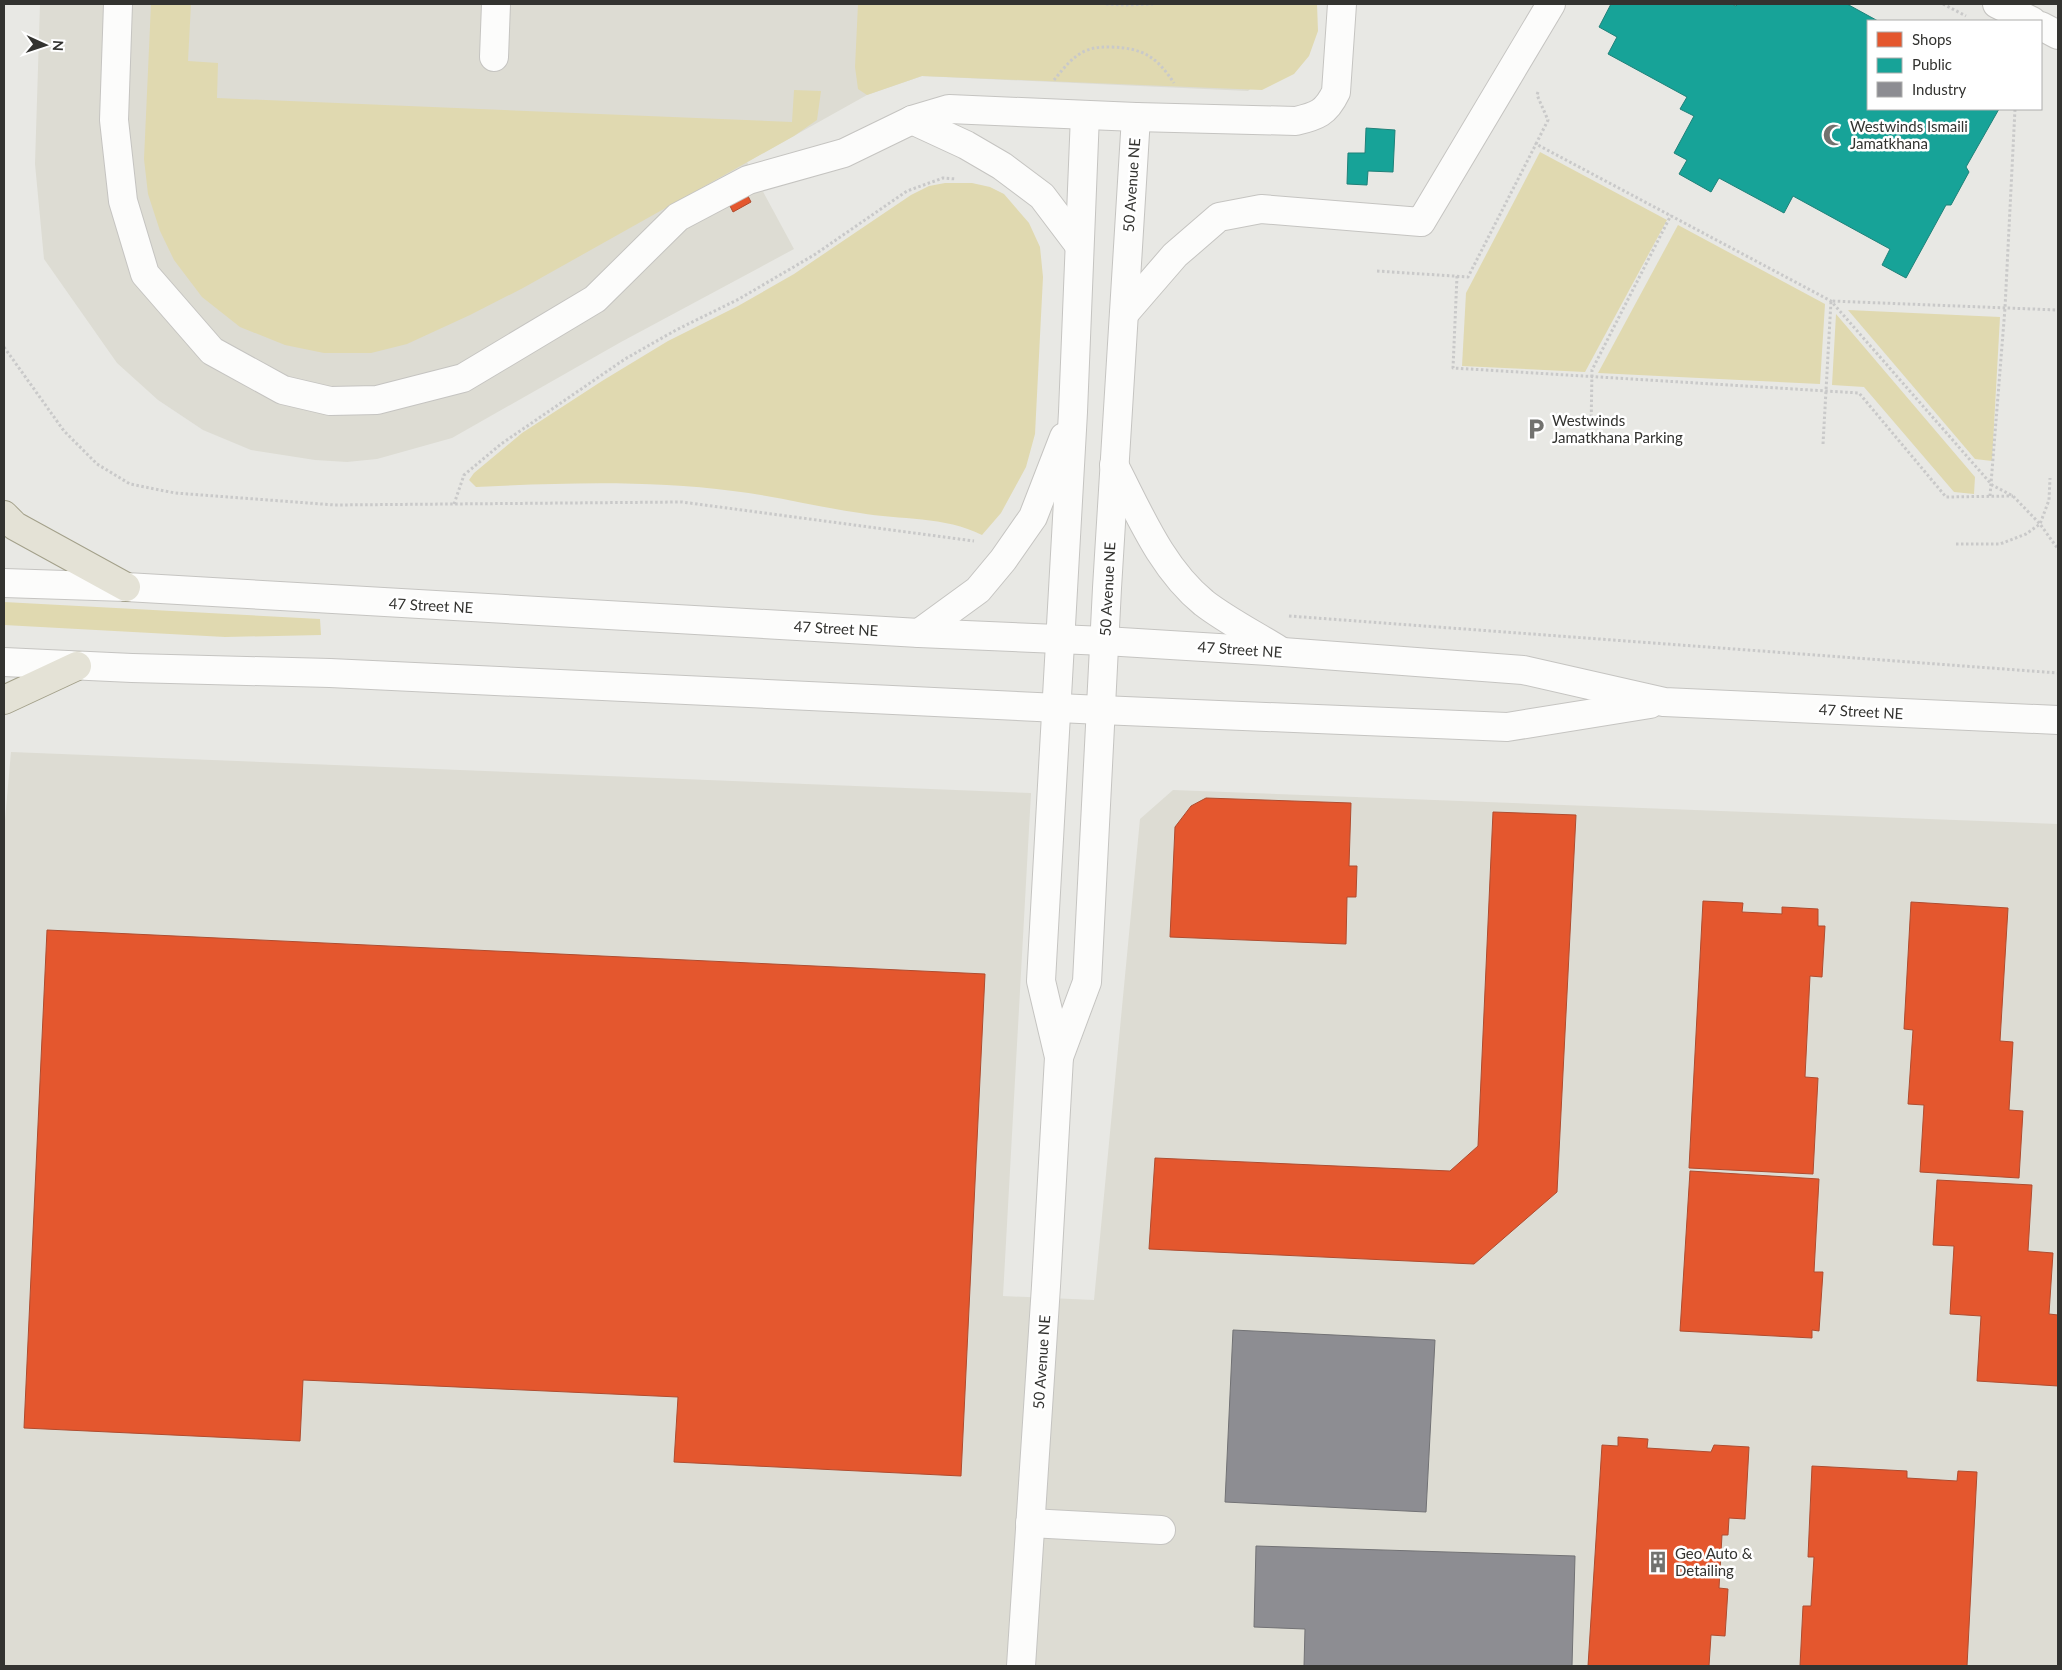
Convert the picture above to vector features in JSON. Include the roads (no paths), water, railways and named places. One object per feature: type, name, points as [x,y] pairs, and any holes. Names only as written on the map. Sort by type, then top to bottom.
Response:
[{"type":"main road","points":[[4,515],[15,526],[126,587]]},
{"type":"main road","points":[[4,700],[76,666]]},
{"type":"street","points":[[118,4],[114,120],[123,201],[146,274],[212,351],[284,390],[330,401],[377,400],[464,378],[595,299],[678,217],[748,180],[844,153],[912,120],[949,109],[1136,117],[1296,120],[1310,118],[1323,112],[1331,103],[1336,92],[1342,4]]},
{"type":"street","points":[[494,57],[496,4]]},
{"type":"street","points":[[1124,314],[1175,255],[1219,217],[1261,209],[1421,222],[1551,4]]},
{"type":"street","points":[[1997,4],[2030,20]]},
{"type":"street","points":[[2042,27],[2058,35]]},
{"type":"street","name":"50 Avenue NE","points":[[1021,1666],[1059,1057],[1041,981],[1058,708],[1073,412],[1085,115]]},
{"type":"street","name":"50 Avenue NE","points":[[1059,1057],[1087,982],[1104,640],[1136,117]]},
{"type":"street","points":[[912,120],[994,162],[1042,196],[1079,245]]},
{"type":"street","points":[[919,633],[978,590],[1003,560],[1033,517],[1073,412]]},
{"type":"street","points":[[1114,465],[1148,530],[1176,575],[1205,603],[1283,652]]},
{"type":"street","name":"47 Street NE","points":[[4,583],[126,587],[919,633],[1104,640],[1523,670],[1664,702],[2058,720]]},
{"type":"street","name":"47 Street NE","points":[[4,662],[76,666],[330,673],[1101,710],[1507,726],[1664,702]]},
{"type":"street","points":[[1030,1523],[1161,1530]]},
{"type":"place","name":"Westwinds Ismaili Jamatkhana","points":[[1834,135]]},
{"type":"place","name":"Westwinds Jamatkhana Parking","points":[[1536,429]]},
{"type":"place","name":"Geo Auto & Detailing","points":[[1658,1562]]}]
